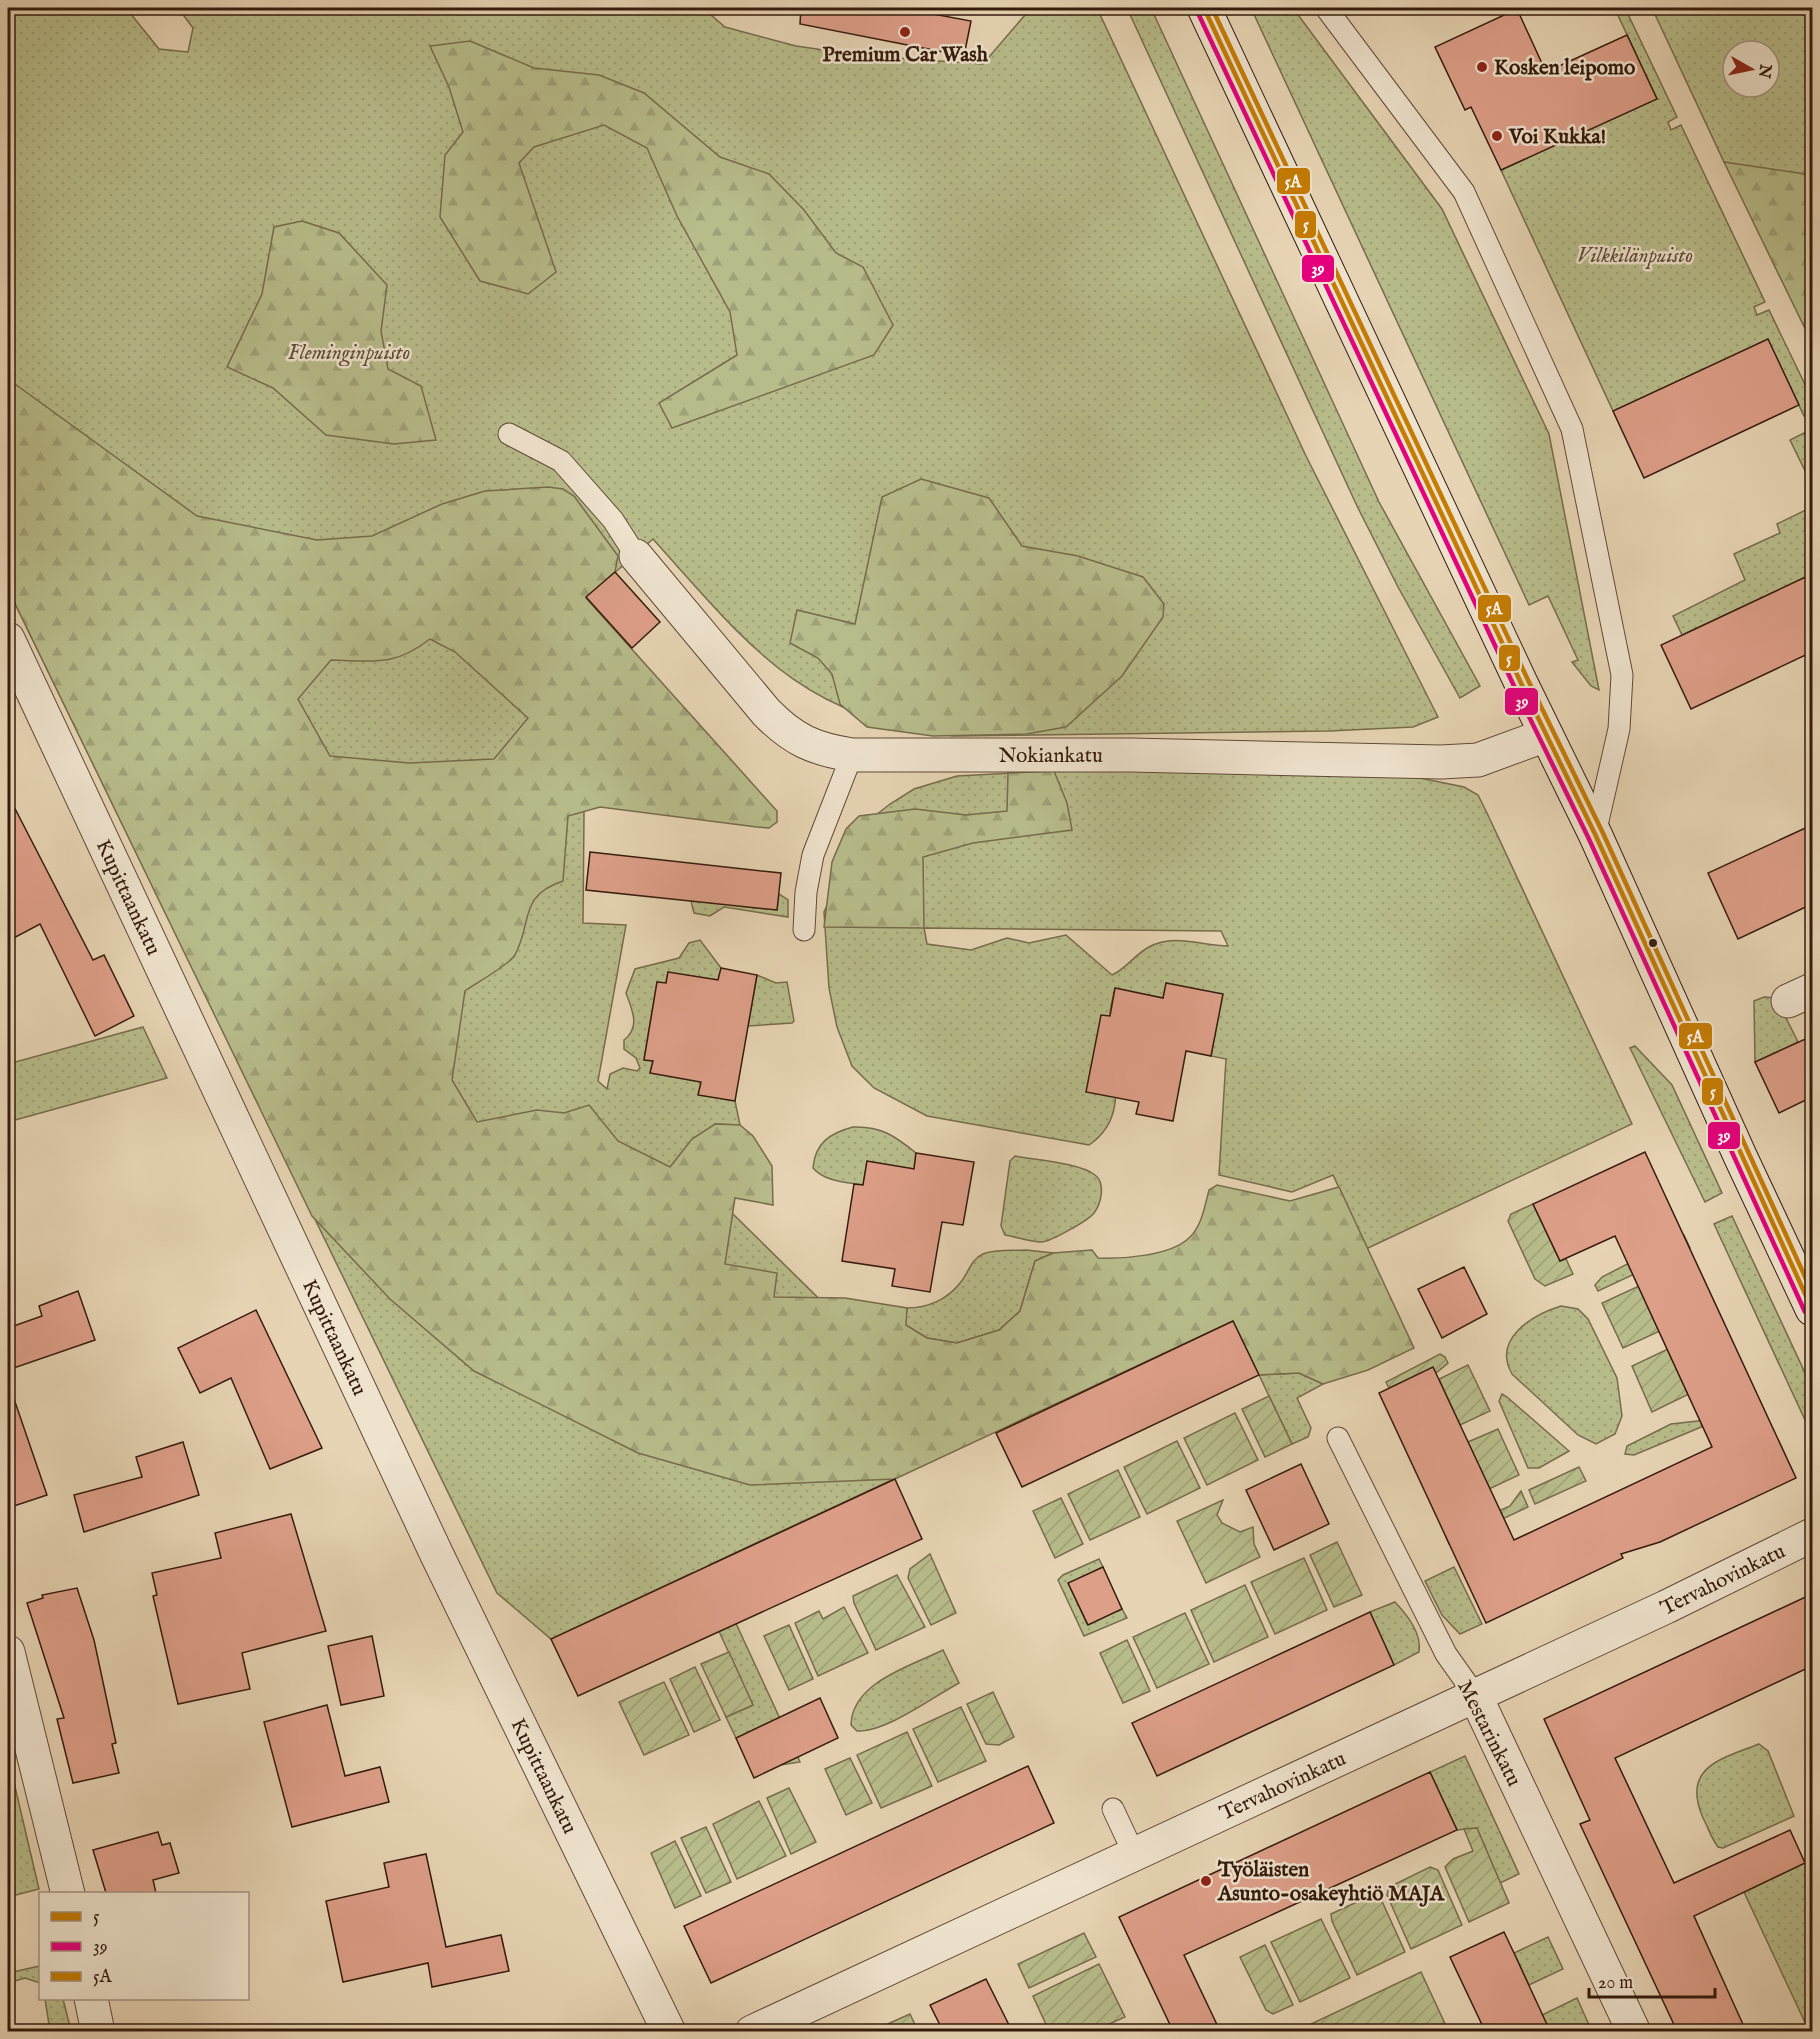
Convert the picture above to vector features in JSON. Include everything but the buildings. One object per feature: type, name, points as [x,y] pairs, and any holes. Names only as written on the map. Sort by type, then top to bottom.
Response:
[{"type":"street","points":[[1204,8],[1546,735],[1595,834],[1741,1158],[1812,1309]]},
{"type":"street","name":"Nokiankatu","points":[[636,556],[787,734],[823,750],[852,754],[1120,755],[1441,762],[1478,760],[1546,735]]},
{"type":"street","name":"Kupittaankatu","points":[[8,639],[437,1555],[669,2031]]},
{"type":"street","name":"Tervahovinkatu","points":[[752,2031],[1475,1695],[1812,1535]]},
{"type":"street","points":[[8,1652],[68,1892]]},
{"type":"street","name":"Mestarinkatu","points":[[1475,1695],[1634,2031]]},
{"type":"street","points":[[91,2000],[98,2031]]},
{"type":"lane","points":[[1326,8],[1464,192],[1572,429],[1622,675],[1619,729],[1595,834]]},
{"type":"lane","points":[[509,434],[561,461],[613,520],[636,556]]},
{"type":"lane","points":[[804,930],[806,892],[813,855],[852,754]]},
{"type":"lane","name":"Mestarinkatu","points":[[1338,1438],[1446,1654],[1475,1695]]},
{"type":"lane","points":[[1113,1809],[1134,1854]]},
{"type":"green space","name":"Fleminginpuisto","points":[[8,8],[126,8],[159,49],[188,52],[193,28],[178,8],[703,8],[725,27],[796,46],[865,56],[983,64],[1031,8],[1097,8],[1306,456],[1438,717],[1413,727],[1329,731],[953,736],[900,726],[855,712],[816,693],[782,671],[750,644],[719,613],[653,539],[586,598],[583,923],[626,925],[598,1081],[607,1089],[610,1074],[623,1068],[637,1071],[640,1068],[636,1058],[624,1049],[624,1040],[634,1024],[626,993],[635,969],[679,958],[689,943],[700,940],[721,968],[718,980],[668,972],[666,983],[657,982],[644,1059],[653,1061],[650,1073],[701,1082],[699,1095],[735,1101],[740,1125],[715,1124],[677,1159],[920,1398],[1345,1201],[1333,1175],[1292,1192],[1219,1175],[1226,1059],[1211,1056],[1222,994],[1167,983],[1163,998],[1115,989],[1111,1006],[1110,1033],[1116,1086],[1115,1102],[1111,1118],[1103,1132],[1089,1145],[927,1116],[874,1088],[852,1066],[837,1027],[829,988],[824,912],[867,822],[890,804],[914,789],[957,776],[1180,764],[1410,776],[1464,787],[1478,795],[1632,1124],[1368,1248],[1233,1321],[709,1565],[800,1762],[781,1765],[762,1726],[736,1738],[726,1717],[753,1705],[692,1573],[551,1639],[497,1593],[8,589]],"holes":[[[924,928],[1221,931],[1228,946],[1188,941],[1159,943],[1144,950],[1112,975],[1066,935],[1029,943],[1007,938],[971,950],[927,944]]]},
{"type":"green space","points":[[1127,8],[1151,8],[1379,502],[1480,686],[1460,698],[1398,587],[1357,506]]},
{"type":"green space","points":[[1251,8],[1293,8],[1442,209],[1549,434],[1599,690],[1591,686],[1572,662],[1578,660],[1548,596],[1529,605]]},
{"type":"green space","name":"Vilkkilänpuisto","points":[[1625,8],[1677,117],[1668,122],[1671,130],[1681,125],[1765,302],[1754,307],[1757,315],[1769,310],[1812,399],[1812,413],[1804,416],[1768,340],[1613,411],[1501,170],[1657,99],[1616,11]]},
{"type":"green space","points":[[1652,8],[1812,8],[1812,328],[1736,165],[1724,162]]},
{"type":"green space","points":[[470,41],[534,68],[599,75],[644,93],[720,157],[769,174],[804,210],[836,253],[863,267],[893,325],[874,355],[672,428],[659,403],[737,355],[730,312],[677,216],[647,148],[604,125],[534,147],[519,163],[556,272],[528,294],[480,281],[440,217],[445,155],[463,132],[449,87],[430,46]]},
{"type":"green space","points":[[1724,162],[1812,175],[1812,343]]},
{"type":"green space","points":[[302,221],[339,233],[387,285],[381,331],[388,369],[421,386],[436,440],[394,444],[326,435],[273,388],[227,367],[262,294],[274,227]]},
{"type":"green space","points":[[8,379],[197,516],[317,540],[372,536],[442,504],[485,491],[548,487],[563,489],[574,496],[618,556],[615,572],[586,598],[777,811],[777,822],[769,828],[757,827],[600,807],[568,816],[563,881],[539,894],[533,902],[520,943],[512,959],[465,991],[452,1080],[477,1122],[537,1110],[564,1113],[589,1105],[618,1141],[670,1167],[692,1139],[715,1124],[740,1125],[753,1136],[772,1166],[773,1205],[735,1198],[725,1264],[777,1273],[774,1297],[845,1298],[907,1308],[906,1325],[927,1338],[957,1343],[999,1330],[1020,1311],[1035,1261],[1053,1253],[1092,1250],[1098,1258],[1120,1258],[1158,1253],[1181,1244],[1197,1228],[1209,1190],[1217,1185],[1290,1201],[1339,1187],[1414,1348],[1368,1370],[1323,1384],[1299,1373],[1259,1375],[1233,1321],[895,1479],[750,1485],[638,1453],[474,1371],[390,1299],[312,1216],[8,589]],"holes":[[[430,639],[455,652],[528,718],[494,759],[409,763],[330,756],[298,699],[331,660],[372,661],[394,658],[417,648]]]},
{"type":"green space","points":[[1812,429],[1812,485],[1790,440]]},
{"type":"green space","points":[[921,479],[989,498],[1022,546],[1078,556],[1143,577],[1164,604],[1163,617],[1122,676],[1066,727],[1026,734],[933,736],[867,727],[840,704],[832,674],[818,658],[790,643],[797,610],[855,624],[882,497]]},
{"type":"green space","points":[[1812,507],[1812,574],[1682,635],[1673,616],[1745,580],[1734,554],[1780,533],[1777,524]]},
{"type":"green space","points":[[1054,771],[1067,803],[1072,830],[973,843],[923,857],[924,928],[824,927],[832,862],[846,829],[859,816],[915,809],[966,815],[1007,811],[1008,773]]},
{"type":"green space","points":[[695,864],[707,902],[777,910],[779,894],[788,900],[788,917],[724,907],[710,916],[694,913],[691,901]]},
{"type":"green space","points":[[757,975],[776,983],[787,982],[794,1021],[792,1023],[748,1026]]},
{"type":"green space","points":[[1764,997],[1776,998],[1798,1042],[1755,1062],[1754,1001]]},
{"type":"green space","points":[[143,1027],[167,1078],[8,1122],[8,1064]]},
{"type":"green space","points":[[1635,1046],[1672,1085],[1722,1193],[1705,1202],[1630,1048]]},
{"type":"green space","points":[[853,1127],[880,1130],[901,1142],[916,1153],[914,1169],[867,1161],[863,1185],[836,1181],[818,1173],[813,1168],[820,1146],[837,1132]]},
{"type":"green space","points":[[1015,1156],[1068,1165],[1095,1175],[1100,1183],[1101,1194],[1094,1213],[1069,1230],[1042,1242],[1005,1235],[1001,1226],[1010,1161]]},
{"type":"green space","points":[[1533,1204],[1560,1261],[1566,1259],[1573,1274],[1545,1286],[1535,1279],[1508,1221],[1511,1214]]},
{"type":"green space","points":[[1732,1216],[1812,1388],[1812,1435],[1714,1224]]},
{"type":"green space","points":[[1684,1235],[1690,1248],[1598,1291],[1595,1285],[1602,1277]]},
{"type":"green space","points":[[1026,1250],[1053,1253],[1035,1261],[1020,1311],[999,1330],[957,1343],[927,1338],[905,1325],[907,1308],[929,1305],[949,1294],[960,1283],[979,1256],[993,1251]]},
{"type":"green space","points":[[1639,1286],[1660,1331],[1623,1348],[1602,1303]]},
{"type":"green space","points":[[1561,1306],[1578,1309],[1588,1319],[1617,1378],[1622,1416],[1615,1434],[1596,1444],[1578,1435],[1512,1374],[1507,1361],[1507,1350],[1518,1330],[1527,1322]]},
{"type":"green space","points":[[1668,1349],[1689,1394],[1652,1412],[1632,1366]]},
{"type":"green space","points":[[1440,1354],[1448,1363],[1436,1373],[1433,1368],[1389,1388],[1386,1382]]},
{"type":"green space","points":[[1468,1365],[1490,1411],[1460,1425],[1439,1379]]},
{"type":"green space","points":[[1299,1373],[1323,1384],[1297,1398],[1311,1428],[1308,1437],[1292,1444],[1259,1375]]},
{"type":"green space","points":[[1502,1394],[1569,1451],[1539,1468],[1528,1468],[1499,1401]]},
{"type":"green space","points":[[1269,1396],[1292,1444],[1265,1457],[1242,1409]]},
{"type":"green space","points":[[1732,1405],[1735,1413],[1634,1455],[1625,1454],[1627,1446],[1671,1424],[1698,1421]]},
{"type":"green space","points":[[1235,1413],[1258,1460],[1207,1485],[1184,1438]]},
{"type":"green space","points":[[1498,1429],[1519,1475],[1489,1489],[1468,1442]]},
{"type":"green space","points":[[1177,1441],[1200,1488],[1147,1514],[1124,1467]]},
{"type":"green space","points":[[1579,1467],[1586,1481],[1535,1504],[1529,1490]]},
{"type":"green space","points":[[1118,1470],[1140,1517],[1090,1540],[1068,1494]]},
{"type":"green space","points":[[1521,1491],[1528,1507],[1449,1544],[1445,1535],[1510,1506]]},
{"type":"green space","points":[[1061,1498],[1083,1544],[1055,1558],[1033,1511]]},
{"type":"green space","points":[[1223,1500],[1217,1515],[1222,1523],[1240,1532],[1253,1527],[1254,1544],[1260,1557],[1206,1583],[1177,1521]]},
{"type":"green space","points":[[1337,1542],[1362,1595],[1334,1607],[1310,1555]]},
{"type":"green space","points":[[930,1554],[956,1613],[931,1625],[908,1578],[910,1569]]},
{"type":"green space","points":[[1304,1558],[1327,1610],[1275,1634],[1251,1582]]},
{"type":"green space","points":[[1099,1559],[1103,1567],[1069,1584],[1087,1624],[1122,1609],[1127,1618],[1084,1636],[1058,1580],[1063,1575]]},
{"type":"green space","points":[[1454,1567],[1482,1624],[1460,1634],[1442,1615],[1425,1581]]},
{"type":"green space","points":[[897,1575],[925,1627],[876,1650],[854,1603],[853,1596]]},
{"type":"green space","points":[[1245,1585],[1268,1637],[1214,1662],[1191,1610]]},
{"type":"green space","points":[[1395,1602],[1416,1631],[1419,1652],[1394,1665],[1370,1612]]},
{"type":"green space","points":[[844,1607],[868,1653],[818,1676],[795,1623],[819,1611],[823,1619]]},
{"type":"green space","points":[[1185,1613],[1209,1664],[1157,1688],[1133,1637]]},
{"type":"green space","points":[[789,1625],[813,1679],[789,1690],[764,1636]]},
{"type":"green space","points":[[1127,1640],[1150,1691],[1123,1703],[1100,1653]]},
{"type":"green space","points":[[943,1650],[959,1683],[909,1713],[881,1726],[857,1731],[851,1725],[854,1710],[861,1697],[872,1687],[900,1669]]},
{"type":"green space","points":[[729,1652],[753,1705],[726,1717],[701,1664]]},
{"type":"green space","points":[[695,1667],[720,1720],[694,1732],[670,1679]]},
{"type":"green space","points":[[664,1682],[689,1735],[644,1755],[619,1702]]},
{"type":"green space","points":[[993,1692],[1014,1737],[999,1745],[986,1744],[967,1704]]},
{"type":"green space","points":[[961,1707],[986,1761],[938,1782],[913,1729]]},
{"type":"green space","points":[[907,1732],[932,1786],[881,1808],[857,1755]]},
{"type":"green space","points":[[1759,1744],[1768,1751],[1794,1816],[1723,1848],[1718,1847],[1703,1818],[1698,1801],[1697,1787],[1701,1776],[1719,1761]]},
{"type":"green space","points":[[1465,1756],[1519,1874],[1500,1883],[1477,1828],[1457,1830],[1430,1772]]},
{"type":"green space","points":[[8,1757],[39,1889],[8,1897]]},
{"type":"green space","points":[[850,1758],[872,1803],[846,1815],[825,1769]]},
{"type":"green space","points":[[789,1788],[816,1842],[791,1854],[767,1798]]},
{"type":"green space","points":[[759,1801],[786,1856],[737,1879],[713,1824]]},
{"type":"green space","points":[[706,1827],[731,1882],[706,1893],[681,1838]]},
{"type":"green space","points":[[1477,1828],[1509,1903],[1469,1922],[1445,1867],[1453,1859],[1473,1851],[1464,1829]]},
{"type":"green space","points":[[675,1841],[701,1896],[675,1908],[651,1853]]},
{"type":"green space","points":[[1805,1863],[1810,1871],[1812,1870],[1812,2032],[1809,2031],[1744,1892]]},
{"type":"green space","points":[[1430,1867],[1438,1870],[1462,1925],[1411,1949],[1387,1895],[1389,1887]]},
{"type":"green space","points":[[1372,1895],[1381,1899],[1405,1952],[1357,1975],[1332,1921],[1331,1914]]},
{"type":"green space","points":[[1321,1919],[1350,1978],[1300,2002],[1271,1942]]},
{"type":"green space","points":[[1084,1933],[1096,1957],[1029,1988],[1018,1964]]},
{"type":"green space","points":[[1548,1937],[1563,1969],[1529,1985],[1514,1953]]},
{"type":"green space","points":[[1265,1945],[1293,2005],[1273,2014],[1266,2010],[1240,1957]]},
{"type":"green space","points":[[1099,1964],[1125,2017],[1094,2031],[1049,2031],[1033,1996]]},
{"type":"green space","points":[[39,1966],[39,1983],[25,1978],[8,1983],[8,1973]]},
{"type":"green space","points":[[1421,1972],[1447,2028],[1446,2031],[1315,2031],[1311,2024]]},
{"type":"green space","points":[[1577,1998],[1590,2027],[1581,2031],[1550,2031],[1542,2015]]},
{"type":"green space","points":[[45,2000],[63,2000],[71,2031],[50,2031]]},
{"type":"green space","points":[[910,2014],[918,2031],[872,2031]]},
{"type":"transit line","name":"5","points":[[1204,8],[1521,683],[1595,834],[1812,1309]]},
{"type":"transit line","name":"5A","points":[[1212,8],[1528,680],[1602,831],[1812,1292]]},
{"type":"transit line","name":"39","points":[[1197,11],[1514,686],[1588,837],[1805,1312]]},
{"type":"place","name":"Premium Car Wash","points":[[905,32]]},
{"type":"place","name":"Kosken leipomo","points":[[1482,67]]},
{"type":"place","name":"Voi Kukka!","points":[[1497,136]]},
{"type":"place","name":"Työläisten Asunto-osakeyhtiö MAJA","points":[[1206,1881]]}]
